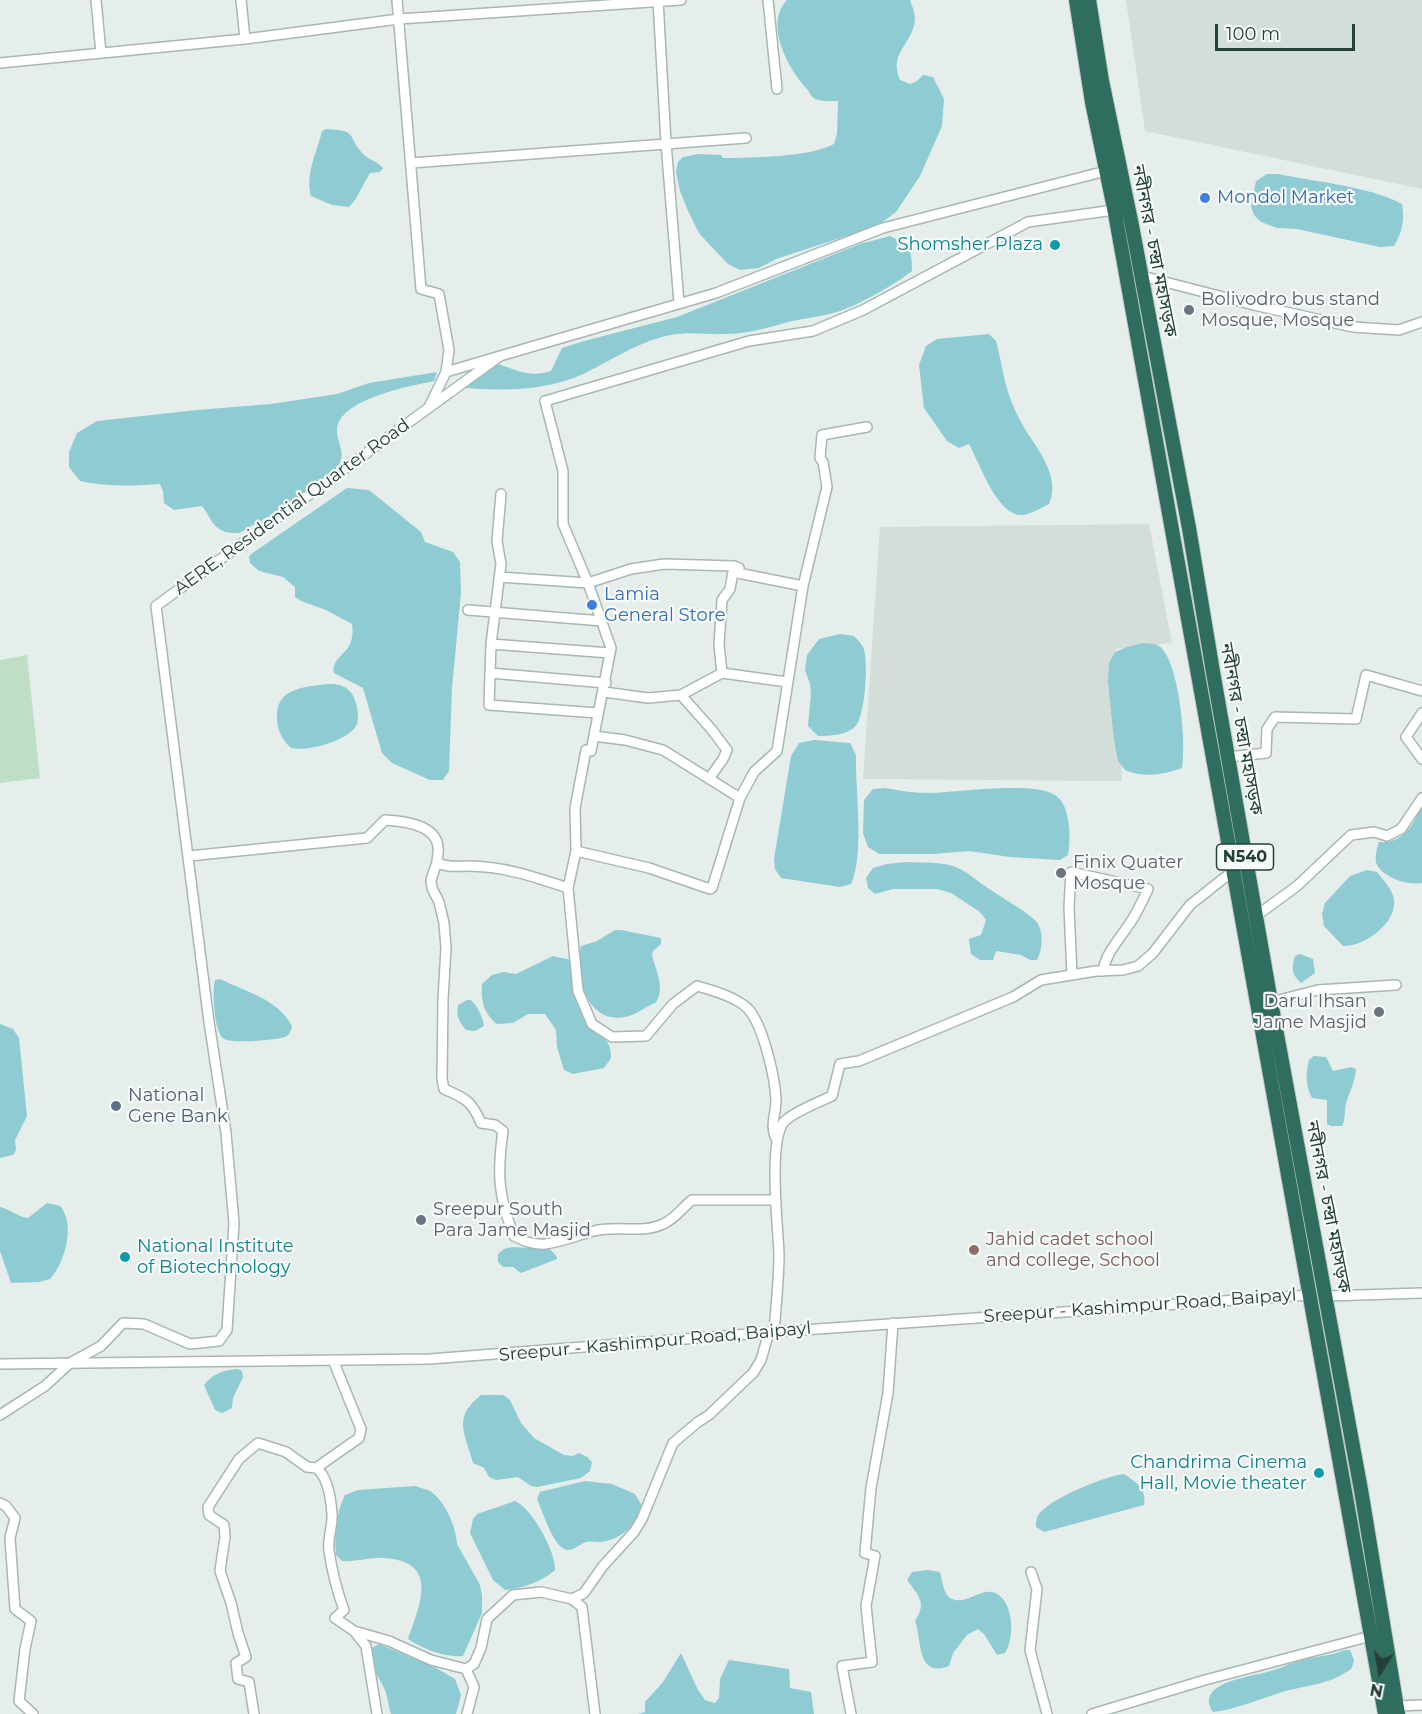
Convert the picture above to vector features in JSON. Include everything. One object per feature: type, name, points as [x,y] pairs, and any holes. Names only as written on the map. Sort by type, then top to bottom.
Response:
[{"type":"highway","name":"নবীনগর - চন্দ্রা মহাসড়ক","points":[[1076,0],[1092,102],[1114,210],[1385,1714]]},
{"type":"highway","name":"নবীনগর - চন্দ্রা মহাসড়ক","points":[[1089,0],[1102,81],[1142,276],[1189,528],[1300,1164],[1327,1296],[1398,1710]]},
{"type":"street","points":[[96,0],[101,53]]},
{"type":"street","points":[[241,0],[245,39]]},
{"type":"street","name":"AERE, Residential Quarter Road","points":[[397,0],[421,289],[439,294],[449,350],[446,372],[429,407]]},
{"type":"street","points":[[0,63],[245,39],[399,19],[681,0]]},
{"type":"street","points":[[768,0],[777,89]]},
{"type":"street","points":[[658,1],[666,143],[679,303]]},
{"type":"street","points":[[411,163],[746,138]]},
{"type":"street","points":[[446,372],[716,292],[884,228],[1106,171]]},
{"type":"street","points":[[777,1140],[772,1131],[776,1100],[768,1051],[750,1010],[722,992],[697,986],[673,1004],[646,1036],[612,1037],[592,1024],[578,991],[568,888],[576,851],[575,808],[586,750],[591,751],[611,648],[588,583],[563,524],[563,471],[545,401],[749,341],[813,331],[864,310],[1028,222],[1114,210]]},
{"type":"street","points":[[1142,276],[1254,305],[1353,327],[1399,330],[1422,322]]},
{"type":"street","name":"AERE, Residential Quarter Road","points":[[189,856],[156,606],[500,356]]},
{"type":"street","points":[[576,851],[649,868],[712,888],[740,798],[754,772],[777,751],[803,586],[827,487],[823,462],[820,458],[822,435],[867,427]]},
{"type":"street","points":[[501,494],[497,541],[501,564],[491,644],[489,705],[598,713]]},
{"type":"street","points":[[499,577],[588,583],[631,569],[664,564],[734,566],[738,568],[738,573],[803,586]]},
{"type":"street","points":[[722,673],[719,645],[722,600],[730,589],[734,566]]},
{"type":"street","points":[[468,610],[602,621]]},
{"type":"street","points":[[491,644],[610,653]]},
{"type":"street","points":[[490,673],[605,687],[648,698],[681,695],[722,673],[787,682]]},
{"type":"street","points":[[1228,757],[1266,753],[1267,729],[1275,717],[1356,719],[1366,675],[1422,691]]},
{"type":"street","points":[[681,695],[727,750],[709,779]]},
{"type":"street","points":[[1422,713],[1406,737],[1422,759]]},
{"type":"street","points":[[594,736],[625,740],[663,750],[740,798]]},
{"type":"street","points":[[1256,916],[1297,886],[1352,835],[1374,832],[1387,836],[1401,829],[1422,798]]},
{"type":"street","points":[[0,1415],[45,1386],[70,1363],[101,1346],[123,1323],[144,1324],[190,1344],[219,1341],[227,1330],[234,1223],[226,1133],[209,1022],[189,856],[367,838],[385,820],[403,821],[430,831],[439,845],[431,880],[439,902],[446,948],[442,999],[442,1080],[444,1089],[466,1098],[475,1109],[481,1123],[495,1125],[503,1131],[499,1159],[500,1192],[514,1236],[527,1243],[543,1244],[567,1240],[596,1230],[651,1228],[662,1225],[670,1221],[692,1200],[776,1200]]},
{"type":"street","points":[[436,862],[442,866],[472,866],[507,870],[568,888]]},
{"type":"street","points":[[572,1599],[584,1593],[603,1566],[642,1520],[673,1443],[709,1415],[753,1373],[761,1360],[771,1332],[779,1255],[776,1200],[777,1140],[784,1122],[832,1096],[840,1064],[859,1061],[962,1019],[1013,997],[1041,980],[1124,970],[1138,966],[1153,953],[1190,905],[1233,871]]},
{"type":"street","points":[[1072,975],[1069,907],[1071,872],[1148,889],[1135,915],[1113,945],[1104,963],[1103,971]]},
{"type":"street","points":[[1271,1002],[1318,990],[1396,985]]},
{"type":"street","points":[[1327,1296],[1422,1293]]},
{"type":"street","name":"Sreepur - Kashimpur Road, Baipayl","points":[[0,1364],[481,1357],[771,1332],[1309,1294]]},
{"type":"street","points":[[851,1714],[842,1666],[872,1662],[866,1606],[874,1556],[865,1553],[871,1488],[888,1393],[893,1323]]},
{"type":"street","points":[[316,1468],[359,1438],[361,1429],[333,1360]]},
{"type":"street","points":[[254,1714],[249,1682],[238,1679],[236,1674],[236,1663],[246,1657],[220,1571],[225,1537],[224,1526],[209,1515],[208,1507],[240,1459],[258,1443],[286,1452],[307,1467],[316,1468],[321,1471],[326,1482],[332,1515],[328,1549],[344,1610],[335,1618],[354,1631],[366,1646],[377,1714]]},
{"type":"street","points":[[0,1503],[6,1506],[15,1518],[10,1538],[15,1609],[31,1621],[19,1701],[33,1714]]},
{"type":"street","points":[[1031,1572],[1037,1589],[1030,1650],[1047,1714]]},
{"type":"street","points":[[354,1631],[389,1641],[431,1660],[466,1669],[474,1664],[481,1648],[488,1618],[513,1595],[542,1592],[572,1599],[582,1606],[595,1714]]},
{"type":"street","points":[[1092,1714],[1205,1680],[1371,1636]]},
{"type":"street","points":[[466,1669],[474,1687],[467,1714]]},
{"type":"street","points":[[1398,1710],[1422,1706]]},
{"type":"shaded area","points":[[1126,0],[1422,0],[1422,189],[1145,131]]},
{"type":"shaded area","points":[[1149,524],[1172,643],[1115,649],[1122,781],[863,779],[880,527]]},
{"type":"green space","points":[[27,655],[40,778],[0,783],[0,660]]},
{"type":"water","points":[[787,0],[910,0],[915,19],[910,36],[899,55],[897,70],[900,80],[910,84],[923,75],[933,77],[944,99],[942,126],[920,176],[896,212],[877,226],[776,259],[759,268],[740,270],[728,264],[699,233],[680,191],[676,172],[678,162],[683,157],[699,154],[721,155],[723,158],[780,156],[811,152],[834,144],[837,134],[838,101],[821,101],[812,97],[792,69],[781,46],[778,21],[780,10]]},
{"type":"water","points":[[326,129],[348,133],[363,154],[383,168],[380,172],[370,173],[349,207],[332,205],[311,196],[309,180],[312,163],[322,131]]},
{"type":"water","points":[[1267,174],[1358,189],[1402,204],[1403,221],[1397,241],[1394,246],[1380,247],[1297,229],[1277,228],[1261,222],[1254,215],[1251,207],[1256,181]]},
{"type":"water","points":[[890,236],[902,242],[909,249],[912,271],[876,294],[845,309],[742,333],[687,333],[662,337],[632,348],[585,373],[556,383],[510,389],[464,388],[496,363],[530,373],[551,371],[562,348],[677,317],[860,244]]},
{"type":"water","points":[[989,334],[996,341],[1014,408],[1046,464],[1052,484],[1049,504],[1022,515],[1013,513],[997,498],[969,444],[959,448],[947,441],[924,408],[919,365],[926,346],[937,339]]},
{"type":"water","points":[[437,372],[434,381],[377,396],[349,410],[340,420],[337,431],[342,453],[341,462],[331,474],[276,512],[239,533],[219,529],[202,506],[174,510],[164,503],[160,484],[120,486],[90,483],[80,481],[69,467],[69,452],[77,433],[97,421],[271,404],[337,394],[369,383]]},
{"type":"water","points":[[347,488],[369,490],[421,532],[425,542],[453,552],[460,562],[461,593],[452,688],[449,771],[443,780],[430,780],[392,763],[382,753],[363,688],[334,673],[335,665],[351,641],[352,624],[326,610],[301,601],[295,597],[295,587],[283,577],[259,571],[250,563],[249,556],[254,552]]},
{"type":"water","points":[[840,634],[854,636],[865,653],[866,674],[862,709],[857,724],[850,731],[818,736],[808,726],[811,693],[805,670],[807,655],[819,639]]},
{"type":"water","points":[[1143,643],[1157,645],[1165,652],[1176,682],[1182,722],[1182,768],[1154,775],[1125,770],[1118,761],[1108,681],[1109,663],[1115,652]]},
{"type":"water","points":[[329,684],[345,687],[351,693],[356,702],[358,720],[356,726],[336,741],[316,747],[291,748],[283,739],[278,727],[278,708],[281,700],[301,688]]},
{"type":"water","points":[[814,740],[850,743],[856,755],[858,856],[851,884],[840,887],[781,878],[775,869],[774,859],[791,756],[799,743]]},
{"type":"water","points":[[885,788],[925,793],[995,788],[1045,791],[1060,800],[1067,814],[1068,855],[1060,860],[1010,857],[969,851],[879,854],[868,847],[863,833],[864,800],[873,789]]},
{"type":"water","points":[[1422,806],[1422,883],[1416,884],[1396,879],[1383,872],[1376,862],[1376,852],[1379,842],[1395,840],[1406,832]]},
{"type":"water","points":[[906,862],[956,867],[1029,915],[1038,924],[1042,937],[1037,960],[996,951],[993,960],[980,960],[971,954],[969,939],[981,935],[986,920],[980,912],[951,893],[937,889],[893,889],[875,894],[868,888],[866,878],[873,868]]},
{"type":"water","points":[[1367,870],[1377,872],[1387,885],[1393,896],[1394,909],[1378,932],[1360,942],[1343,946],[1324,926],[1322,914],[1325,903],[1350,876]]},
{"type":"water","points":[[615,930],[661,938],[661,944],[653,951],[652,956],[660,986],[658,998],[655,1003],[625,1017],[612,1017],[601,1013],[592,1005],[586,995],[580,970],[581,946],[597,941]]},
{"type":"water","points":[[1300,954],[1313,959],[1315,973],[1301,983],[1294,974],[1293,968],[1295,956]]},
{"type":"water","points":[[553,956],[571,960],[580,1010],[592,1030],[609,1045],[611,1058],[604,1068],[573,1074],[564,1070],[557,1047],[556,1030],[545,1014],[528,1014],[513,1023],[497,1024],[486,1011],[482,984],[492,975],[504,972],[516,974]]},
{"type":"water","points":[[220,979],[260,997],[278,1009],[292,1026],[289,1034],[285,1037],[264,1040],[224,1039],[218,1029],[214,1002],[215,980]]},
{"type":"water","points":[[471,1000],[475,1005],[484,1026],[475,1031],[466,1030],[458,1016],[458,1005]]},
{"type":"water","points":[[0,1024],[13,1029],[19,1038],[27,1116],[15,1140],[16,1150],[13,1155],[0,1158]]},
{"type":"water","points":[[1314,1056],[1326,1057],[1333,1071],[1351,1067],[1356,1069],[1342,1126],[1327,1124],[1327,1100],[1312,1098],[1310,1093],[1307,1084],[1307,1070],[1309,1060]]},
{"type":"water","points":[[47,1203],[60,1206],[67,1223],[67,1243],[60,1263],[50,1279],[39,1282],[11,1283],[0,1251],[0,1207],[28,1218]]},
{"type":"water","points":[[512,1247],[550,1249],[557,1259],[521,1273],[513,1267],[503,1267],[498,1262],[498,1254]]},
{"type":"water","points":[[237,1369],[242,1371],[243,1377],[233,1398],[232,1408],[222,1413],[215,1410],[204,1385],[219,1373]]},
{"type":"water","points":[[481,1395],[503,1395],[510,1400],[521,1423],[534,1438],[564,1455],[573,1456],[579,1453],[587,1457],[592,1462],[590,1471],[581,1478],[537,1487],[531,1486],[518,1477],[496,1480],[489,1477],[484,1468],[473,1463],[463,1426],[466,1411]]},
{"type":"water","points":[[1124,1474],[1142,1490],[1144,1505],[1044,1532],[1036,1527],[1037,1518],[1051,1504],[1090,1484]]},
{"type":"water","points":[[585,1481],[612,1484],[635,1494],[644,1509],[636,1521],[620,1535],[607,1541],[586,1542],[567,1550],[560,1546],[548,1527],[537,1499],[540,1492]]},
{"type":"water","points":[[415,1486],[430,1491],[445,1507],[452,1522],[457,1544],[480,1585],[482,1613],[463,1656],[434,1652],[408,1639],[422,1587],[413,1567],[402,1561],[384,1558],[342,1561],[336,1555],[336,1525],[345,1495],[358,1490]]},
{"type":"water","points":[[515,1501],[529,1512],[542,1531],[552,1553],[555,1570],[532,1584],[505,1590],[493,1580],[470,1533],[473,1519],[477,1514]]},
{"type":"water","points":[[928,1570],[940,1572],[943,1586],[950,1598],[961,1600],[990,1592],[1001,1597],[1011,1620],[1010,1638],[1005,1653],[997,1655],[984,1634],[978,1629],[967,1635],[953,1653],[949,1666],[938,1669],[926,1662],[922,1655],[915,1621],[921,1604],[907,1580],[912,1572]]},
{"type":"water","points":[[379,1644],[436,1668],[455,1679],[461,1695],[456,1714],[391,1714],[385,1690],[371,1659],[372,1648]]},
{"type":"water","points":[[1350,1650],[1354,1660],[1352,1668],[1343,1674],[1238,1707],[1213,1712],[1209,1702],[1211,1694],[1226,1683]]},
{"type":"water","points":[[681,1653],[705,1700],[715,1703],[719,1698],[720,1679],[729,1660],[789,1669],[790,1688],[811,1692],[814,1714],[638,1714],[645,1712],[645,1702],[663,1682]]},
{"type":"place","name":"Mondol Market","points":[[1205,198]]},
{"type":"place","name":"Shomsher Plaza","points":[[1055,245]]},
{"type":"place","name":"Bolivodro bus stand Mosque, Mosque","points":[[1189,310]]},
{"type":"place","name":"Lamia General Store","points":[[592,605]]},
{"type":"place","name":"Finix Quater Mosque","points":[[1061,873]]},
{"type":"place","name":"Darul Ihsan Jame Masjid","points":[[1379,1012]]},
{"type":"place","name":"National Gene Bank","points":[[116,1106]]},
{"type":"place","name":"Sreepur South Para Jame Masjid","points":[[421,1220]]},
{"type":"place","name":"Jahid cadet school and college, School","points":[[974,1250]]},
{"type":"place","name":"National Institute of Biotechnology","points":[[125,1257]]},
{"type":"place","name":"Chandrima Cinema Hall, Movie theater","points":[[1319,1473]]}]
